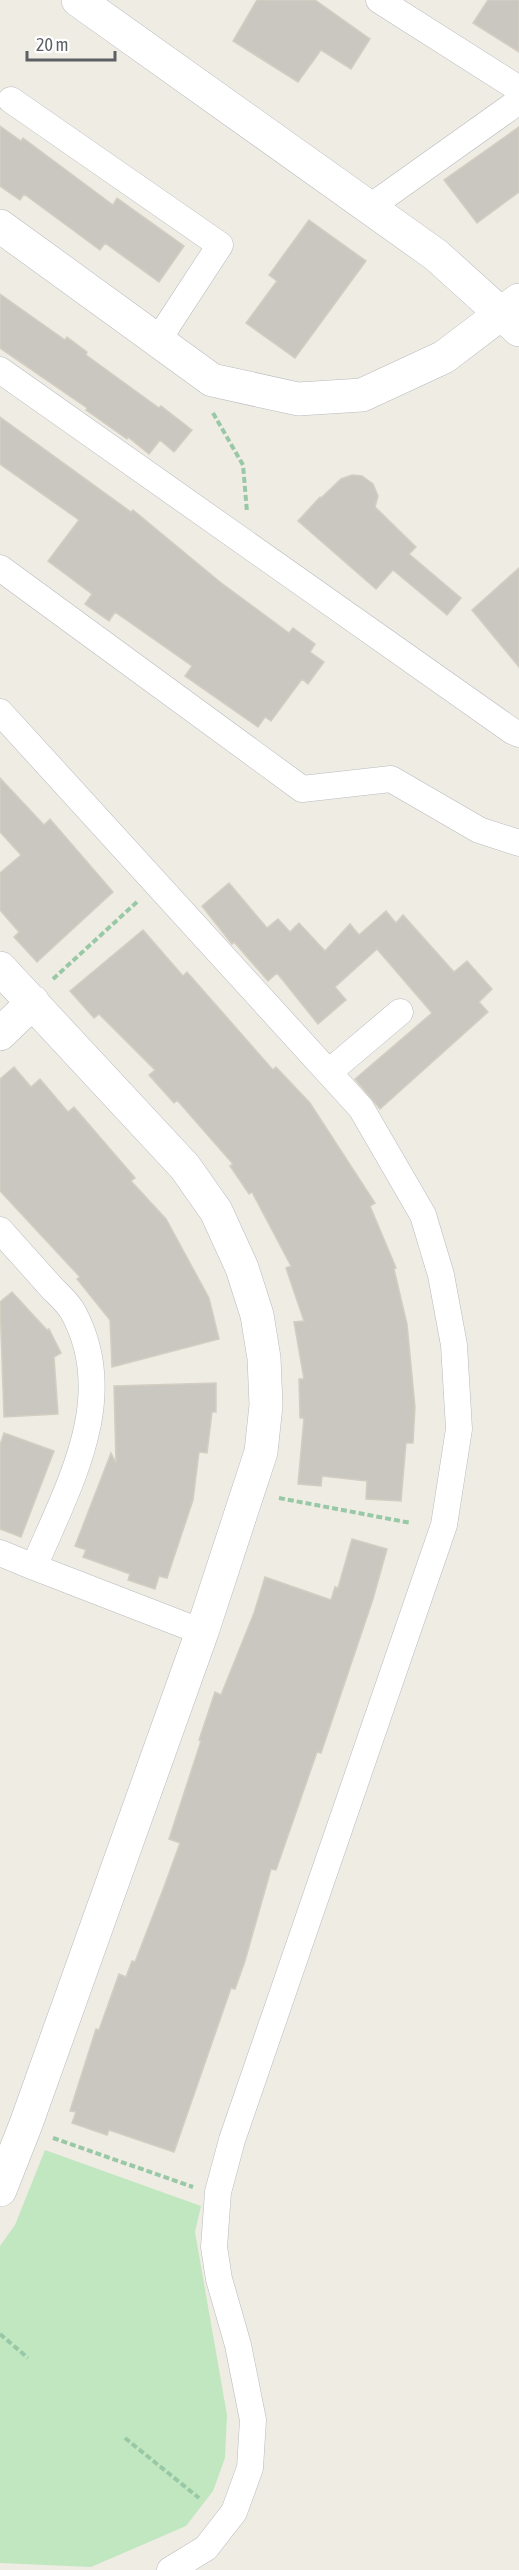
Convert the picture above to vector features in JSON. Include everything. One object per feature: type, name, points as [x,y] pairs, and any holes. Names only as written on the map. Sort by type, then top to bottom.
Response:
[{"type":"street","points":[[0,226],[212,380],[298,399],[362,395],[444,357],[513,315],[370,207],[78,0]]},
{"type":"street","points":[[380,0],[519,89]]},
{"type":"street","points":[[10,100],[220,245],[158,340]]},
{"type":"street","points":[[370,207],[519,101]]},
{"type":"street","points":[[0,370],[519,734]]},
{"type":"street","points":[[0,568],[302,789],[391,779],[479,830],[519,843]]},
{"type":"street","points":[[0,712],[361,1108],[423,1215],[441,1275],[454,1345],[459,1429],[444,1525],[232,2140],[218,2192],[214,2247],[219,2279],[238,2345],[253,2420],[250,2468],[234,2512],[206,2548],[170,2570]]},
{"type":"street","points":[[0,968],[40,993],[185,1167],[216,1211],[242,1268],[257,1316],[264,1358],[266,1405],[261,1452],[202,1632],[0,2190]]},
{"type":"street","points":[[0,1034],[40,993]]},
{"type":"street","points":[[329,1072],[400,1012]]},
{"type":"street","points":[[6,1248],[72,1310],[93,1371],[92,1409],[84,1446],[34,1567]]},
{"type":"street","points":[[0,1553],[202,1632]]},
{"type":"path","points":[[213,413],[243,465],[248,521]]},
{"type":"path","points":[[40,993],[157,884]]},
{"type":"path","points":[[278,1498],[411,1523]]},
{"type":"path","points":[[46,2136],[204,2191]]},
{"type":"path","points":[[0,2334],[28,2358]]},
{"type":"path","points":[[125,2438],[199,2498]]},
{"type":"green space","points":[[45,2150],[201,2206],[195,2232],[227,2415],[225,2458],[213,2491],[186,2526],[91,2567],[0,2563],[0,2246],[15,2225]]},
{"type":"building","points":[[257,0],[315,0],[370,39],[351,69],[321,50],[298,82],[233,41]]},
{"type":"building","points":[[488,0],[519,0],[519,52],[473,23]]},
{"type":"building","points":[[0,126],[21,141],[23,138],[113,205],[117,198],[184,246],[159,282],[105,243],[100,250],[24,194],[20,200],[0,186]]},
{"type":"building","points":[[519,127],[519,192],[477,223],[444,180]]},
{"type":"building","points":[[309,220],[366,261],[295,358],[246,323],[277,281],[269,275]]},
{"type":"building","points":[[0,294],[65,340],[67,337],[87,352],[86,355],[192,430],[174,452],[160,440],[149,454],[128,437],[127,439],[86,410],[87,408],[0,348]]},
{"type":"building","points":[[0,417],[131,512],[133,510],[220,582],[289,633],[293,628],[315,644],[310,652],[324,662],[308,684],[302,679],[271,721],[265,717],[258,727],[185,676],[192,666],[115,612],[109,621],[85,604],[92,594],[48,561],[79,520],[0,464]]},
{"type":"building","points":[[352,475],[362,476],[373,484],[378,496],[375,507],[416,547],[409,554],[461,598],[447,615],[393,570],[376,589],[298,521],[341,479]]},
{"type":"building","points":[[519,568],[519,667],[472,610]]},
{"type":"building","points":[[0,778],[44,825],[50,819],[113,892],[37,962],[14,937],[19,932],[0,910],[0,873],[21,855],[0,832]]},
{"type":"building","points":[[229,883],[267,928],[278,919],[290,932],[299,923],[325,951],[350,924],[359,935],[386,911],[396,923],[403,915],[454,972],[467,961],[492,989],[479,1002],[488,1012],[380,1109],[355,1079],[432,1013],[377,949],[335,987],[346,1000],[318,1024],[277,973],[268,981],[234,942],[232,944],[202,906]]},
{"type":"building","points":[[143,930],[183,976],[187,972],[273,1070],[276,1067],[310,1103],[375,1203],[370,1206],[396,1268],[394,1269],[407,1324],[415,1407],[413,1443],[406,1443],[401,1501],[366,1499],[367,1481],[322,1476],[321,1486],[298,1484],[304,1418],[300,1418],[299,1379],[304,1379],[294,1322],[304,1321],[286,1268],[291,1266],[252,1192],[249,1194],[230,1166],[233,1164],[177,1100],[174,1103],[149,1075],[155,1070],[99,1014],[94,1018],[70,991]]},
{"type":"building","points":[[14,1067],[31,1087],[40,1079],[68,1112],[74,1107],[135,1178],[131,1181],[166,1219],[209,1298],[219,1339],[112,1367],[110,1320],[77,1279],[80,1277],[0,1191],[0,1079]]},
{"type":"building","points":[[12,1292],[47,1330],[49,1329],[61,1353],[54,1357],[58,1414],[4,1417],[0,1302]]},
{"type":"building","points":[[216,1383],[216,1412],[212,1412],[207,1453],[199,1452],[193,1500],[167,1578],[159,1576],[155,1589],[128,1580],[130,1574],[83,1557],[86,1550],[75,1546],[111,1453],[116,1463],[114,1386]]},
{"type":"building","points":[[4,1433],[54,1451],[21,1537],[0,1529],[0,1445]]},
{"type":"building","points":[[352,1539],[387,1549],[373,1599],[321,1753],[317,1752],[276,1870],[271,1869],[245,1961],[235,1989],[231,1988],[174,2152],[109,2130],[107,2135],[72,2123],[76,2112],[70,2111],[96,2029],[99,2030],[119,1974],[126,1977],[132,1961],[135,1962],[180,1843],[169,1839],[215,1692],[221,1695],[254,1613],[265,1577],[331,1600],[335,1587],[338,1588]]}]
